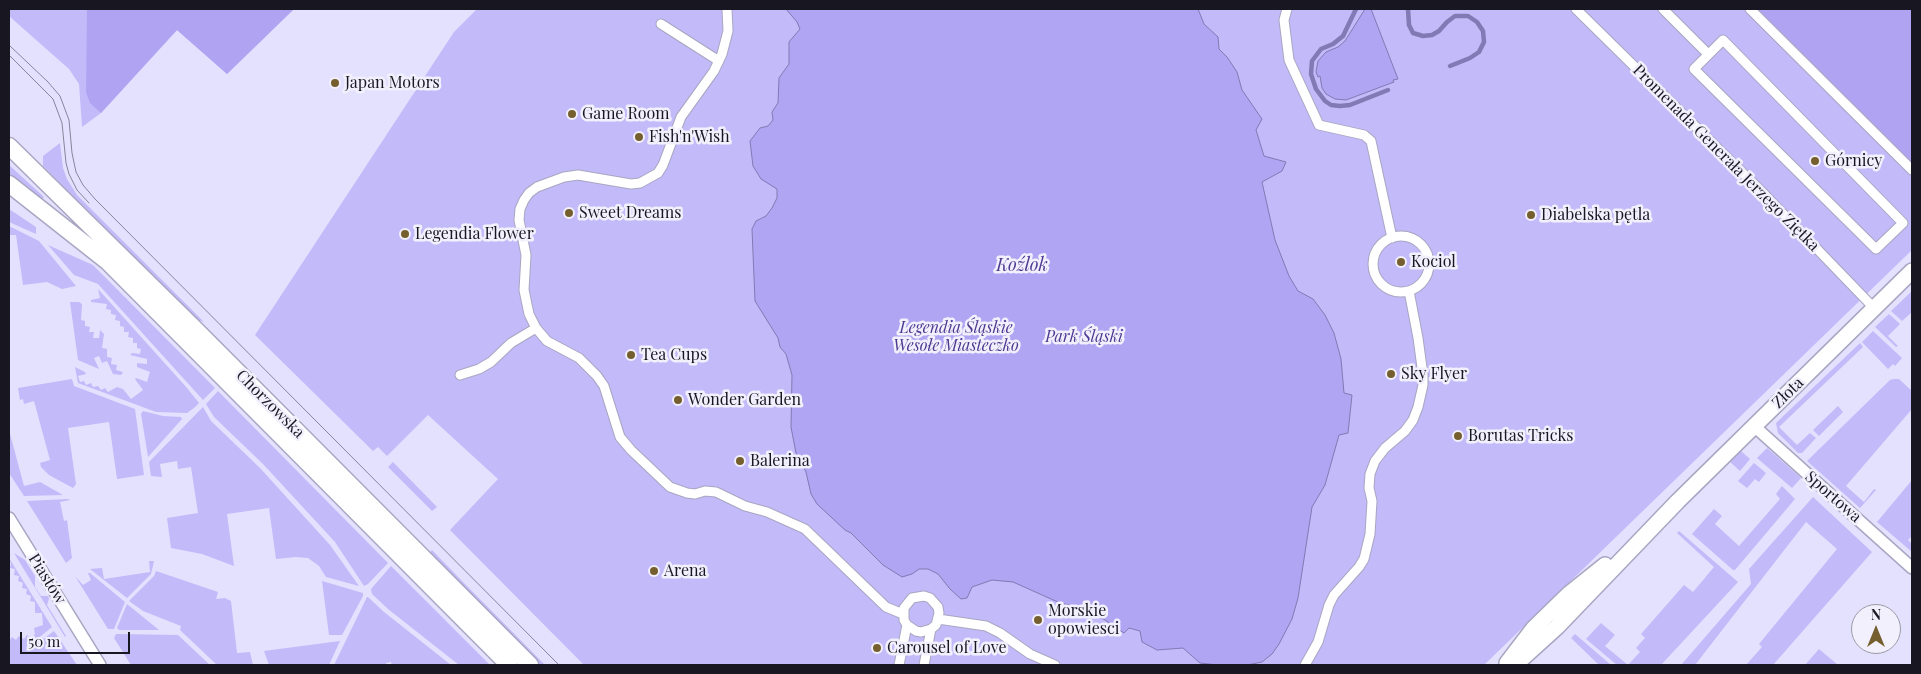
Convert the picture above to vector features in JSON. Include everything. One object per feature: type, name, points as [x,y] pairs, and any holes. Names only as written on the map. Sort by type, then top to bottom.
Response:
[{"type":"main road","name":"Chorzowska","points":[[9,146],[194,328],[530,665]]},
{"type":"main road","name":"Chorzowska","points":[[9,184],[108,262],[509,665]]},
{"type":"street","points":[[727,9],[728,31],[719,61],[681,117],[663,165],[658,173],[640,183],[631,184],[578,175],[564,177],[537,187],[524,200],[520,208],[519,220],[526,255],[524,290],[529,314],[536,328],[548,341],[579,358],[593,371],[604,386],[620,437],[670,487],[694,494],[705,491],[716,492],[745,506],[767,512],[805,529],[881,602],[891,610],[903,614]]},
{"type":"street","points":[[1287,9],[1284,20],[1289,60],[1319,125],[1325,128],[1364,135],[1371,141],[1392,238]]},
{"type":"street","name":"Promenada Generała Jerzego Ziętka","points":[[1576,9],[1874,308]]},
{"type":"street","points":[[1663,9],[1708,54]]},
{"type":"street","points":[[1750,9],[1912,170]]},
{"type":"street","points":[[661,24],[719,61]]},
{"type":"street","points":[[1723,40],[1903,223],[1876,249],[1694,69],[1708,54],[1723,40]]},
{"type":"street","points":[[1402,236],[1419,242],[1426,250],[1429,258],[1429,268],[1426,277],[1420,285],[1409,291],[1395,291],[1386,287],[1380,282],[1376,274],[1374,256],[1384,242],[1392,238],[1402,236]]},
{"type":"street","name":"Złota","points":[[1514,665],[1557,627],[1664,516],[1912,271]]},
{"type":"street","points":[[1305,665],[1318,642],[1329,605],[1334,595],[1359,567],[1364,558],[1370,534],[1372,502],[1370,474],[1375,461],[1385,448],[1405,431],[1413,420],[1418,407],[1424,385],[1409,291]]},
{"type":"street","points":[[460,375],[479,369],[491,362],[511,344],[536,328]]},
{"type":"street","name":"Sportowa","points":[[1754,426],[1912,568]]},
{"type":"street","name":"Złota","points":[[1505,665],[1533,629],[1570,593],[1664,516]]},
{"type":"street","name":"Piastów","points":[[9,518],[100,665]]},
{"type":"street","points":[[899,665],[907,625],[903,614],[907,602],[917,596],[924,596],[938,607],[938,619],[931,629],[924,665]]},
{"type":"street","points":[[938,619],[986,626],[1000,633],[1030,654],[1055,665]]},
{"type":"street","points":[[907,625],[921,632],[931,629]]},
{"type":"green space","points":[[9,9],[294,9],[227,74],[177,30],[101,113],[82,127],[79,84],[69,69],[9,16]]},
{"type":"green space","name":"Park Śląski","points":[[477,9],[1912,9],[1912,250],[1484,665],[584,665],[450,530],[498,479],[428,415],[387,456],[378,447],[373,451],[255,335],[454,32]]},
{"type":"green space","points":[[60,143],[63,168],[67,179],[77,195],[204,322],[194,318],[43,166],[43,156]]},
{"type":"green space","points":[[9,165],[44,198],[39,198],[9,174]]},
{"type":"green space","points":[[9,209],[36,227],[36,234],[9,222]]},
{"type":"green space","points":[[9,226],[39,241],[76,286],[62,289],[47,282],[23,285],[16,235],[9,235]]},
{"type":"green space","points":[[48,245],[93,265],[215,388],[203,400],[98,284],[74,275]]},
{"type":"green space","points":[[98,289],[187,388],[199,403],[194,408],[187,413],[156,412],[78,383],[75,367],[86,374],[78,376],[80,382],[84,381],[86,385],[91,383],[93,387],[98,386],[101,390],[105,388],[108,392],[117,387],[123,389],[131,399],[143,390],[135,379],[147,382],[150,372],[137,367],[137,363],[147,364],[147,359],[130,355],[132,353],[140,354],[141,349],[137,348],[137,343],[133,343],[133,338],[128,337],[129,332],[124,332],[124,327],[120,326],[120,321],[115,320],[116,315],[111,314],[111,310],[106,309],[107,304],[91,302],[91,300],[100,298]]},
{"type":"green space","points":[[1912,291],[1912,312],[1902,321],[1891,311]]},
{"type":"green space","points":[[70,302],[82,304],[81,320],[85,321],[85,326],[90,327],[89,332],[94,332],[93,338],[99,338],[100,330],[104,334],[102,348],[107,349],[107,357],[112,358],[111,364],[117,365],[116,370],[123,372],[121,375],[113,374],[107,361],[102,363],[99,356],[94,358],[99,369],[78,360]]},
{"type":"green space","points":[[1889,314],[1900,324],[1888,336],[1898,346],[1896,347],[1875,327]]},
{"type":"green space","points":[[1873,331],[1902,358],[1895,366],[1893,364],[1888,369],[1862,342]]},
{"type":"green space","points":[[1860,343],[1863,347],[1779,427],[1797,445],[1810,433],[1816,438],[1802,453],[1798,453],[1778,433],[1776,423]]},
{"type":"green space","points":[[72,379],[74,386],[135,409],[144,475],[117,479],[109,422],[68,428],[76,484],[73,488],[49,475],[41,467],[40,463],[50,460],[34,401],[24,404],[23,399],[20,400],[18,388]]},
{"type":"green space","points":[[1899,379],[1912,391],[1912,409],[1846,486],[1864,502],[1874,489],[1876,490],[1860,508],[1807,461],[1890,380]]},
{"type":"green space","points":[[218,391],[388,563],[368,584],[364,586],[335,542],[263,464],[214,417],[206,404]]},
{"type":"green space","points":[[1838,406],[1843,412],[1819,436],[1813,430]]},
{"type":"green space","points":[[203,407],[211,421],[260,468],[330,545],[359,586],[326,577],[319,566],[308,558],[276,559],[269,508],[227,514],[234,566],[202,554],[171,548],[167,518],[198,513],[191,467],[178,469],[177,461],[160,464],[162,477],[151,476],[149,462]]},
{"type":"green space","points":[[143,411],[163,416],[181,417],[182,419],[148,457],[141,414]]},
{"type":"green space","points":[[9,430],[24,486],[40,482],[63,495],[24,496],[9,473]]},
{"type":"green space","points":[[1767,448],[1801,478],[1792,488],[1757,458]]},
{"type":"green space","points":[[1741,451],[1750,459],[1740,471],[1729,461]]},
{"type":"green space","points":[[393,462],[437,507],[432,511],[388,467]]},
{"type":"green space","points":[[1754,463],[1766,473],[1759,482],[1755,479],[1747,488],[1738,481]]},
{"type":"green space","points":[[1912,480],[1912,536],[1908,540],[1912,544],[1912,552],[1877,522]]},
{"type":"green space","points":[[1782,486],[1795,499],[1735,570],[1692,534],[1714,509],[1722,516],[1715,524],[1739,546],[1780,499],[1776,494]]},
{"type":"green space","points":[[1813,497],[1872,552],[1773,665],[1746,665],[1762,647],[1759,644],[1837,549],[1806,522],[1695,665],[1681,665],[1751,584],[1749,569]]},
{"type":"green space","points":[[70,500],[60,502],[64,521],[67,520],[72,558],[66,563],[27,501]]},
{"type":"green space","points":[[1679,531],[1738,582],[1661,665],[1628,665],[1640,652],[1636,648],[1645,638],[1641,634],[1684,585],[1693,592],[1714,567],[1677,533]]},
{"type":"green space","points":[[432,550],[545,665],[540,665],[429,553]]},
{"type":"green space","points":[[14,553],[25,560],[35,576],[35,587],[41,596],[48,596],[47,605],[65,637]]},
{"type":"green space","points":[[9,558],[52,627],[31,644],[38,643],[54,631],[77,665],[9,665],[9,641],[12,637],[16,640],[19,636],[24,639],[27,635],[32,638],[35,634],[34,628],[43,625],[42,613],[35,613],[35,602],[30,601],[31,596],[26,594],[27,589],[22,588],[23,583],[18,581],[19,576],[14,575],[15,569],[10,568]]},
{"type":"green space","points":[[149,561],[154,561],[151,574],[127,598],[90,569],[102,568],[104,579],[150,572]]},
{"type":"green space","points":[[391,566],[490,665],[459,665],[388,609],[372,594],[371,589]]},
{"type":"green space","points":[[156,571],[218,592],[216,599],[225,598],[231,601],[237,653],[250,652],[253,665],[217,665],[180,630],[181,626],[143,611],[129,601],[154,576]]},
{"type":"green space","points":[[88,573],[125,602],[114,629],[108,629],[75,576],[83,585],[91,580]]},
{"type":"green space","points":[[322,581],[363,593],[342,635],[329,635]]},
{"type":"green space","points":[[367,597],[451,665],[392,665],[391,662],[386,663],[386,665],[334,665]]},
{"type":"green space","points":[[127,604],[159,630],[119,630],[117,628]]},
{"type":"green space","points":[[1601,623],[1615,635],[1605,646],[1628,665],[1617,665],[1586,639]]},
{"type":"green space","points":[[116,634],[178,635],[210,665],[131,665],[114,638]]},
{"type":"green space","points":[[1575,634],[1611,665],[1599,665],[1571,638]]},
{"type":"green space","points":[[340,641],[329,665],[269,665],[264,651]]},
{"type":"green space","points":[[1819,649],[1838,665],[1805,665]]},
{"type":"shaded area","points":[[87,9],[294,9],[227,74],[177,30],[101,113],[90,103],[86,92]]},
{"type":"shaded area","points":[[1757,9],[1912,9],[1912,163]]},
{"type":"water","name":"Koźlok","points":[[786,9],[1198,9],[1204,24],[1218,37],[1219,49],[1237,72],[1242,90],[1262,119],[1256,130],[1264,156],[1286,162],[1282,171],[1262,182],[1275,240],[1289,276],[1298,291],[1313,299],[1325,315],[1334,333],[1341,359],[1344,393],[1352,395],[1348,433],[1339,435],[1325,485],[1312,507],[1298,598],[1292,619],[1279,644],[1272,654],[1262,662],[1247,665],[1200,663],[1183,648],[1157,650],[1142,642],[1140,631],[1129,628],[1124,633],[1082,608],[1060,603],[1013,582],[992,580],[972,587],[967,598],[961,599],[938,574],[928,569],[919,569],[912,574],[902,577],[883,565],[851,533],[845,530],[817,504],[811,494],[806,472],[796,453],[791,427],[792,375],[786,354],[780,347],[778,338],[755,301],[752,229],[756,221],[766,216],[772,208],[777,198],[777,189],[761,179],[753,166],[750,141],[760,128],[768,126],[773,120],[772,112],[778,103],[779,78],[789,64],[789,42],[800,29],[797,22]]},
{"type":"water","points":[[1365,9],[1371,9],[1398,79],[1346,100],[1335,99],[1326,94],[1322,88],[1320,76],[1318,77],[1316,72],[1318,61],[1326,52],[1338,47],[1345,41]]},
{"type":"waterway","points":[[1356,9],[1343,36],[1333,44],[1321,49],[1312,61],[1311,74],[1316,89],[1325,101],[1331,105],[1340,106],[1350,105],[1388,90]]},
{"type":"waterway","points":[[1408,9],[1409,25],[1413,33],[1423,36],[1432,35],[1439,31],[1455,16],[1468,16],[1477,22],[1483,31],[1484,42],[1479,52],[1450,66]]},
{"type":"tram line","points":[[9,45],[60,96],[69,120],[76,172],[83,185],[95,199],[559,665]]},
{"type":"tram line","points":[[9,55],[53,99],[62,123],[69,174],[77,190],[89,203]]},
{"type":"place","name":"Japan Motors","points":[[335,83]]},
{"type":"place","name":"Game Room","points":[[572,114]]},
{"type":"place","name":"Fish'n'Wish","points":[[639,137]]},
{"type":"place","name":"Górnicy","points":[[1815,161]]},
{"type":"place","name":"Sweet Dreams","points":[[569,213]]},
{"type":"place","name":"Diabelska pętla","points":[[1531,215]]},
{"type":"place","name":"Legendia Flower","points":[[405,234]]},
{"type":"place","name":"Kociol","points":[[1401,262]]},
{"type":"place","name":"Tea Cups","points":[[631,355]]},
{"type":"place","name":"Sky Flyer","points":[[1391,374]]},
{"type":"place","name":"Wonder Garden","points":[[678,400]]},
{"type":"place","name":"Borutas Tricks","points":[[1458,436]]},
{"type":"place","name":"Balerina","points":[[740,461]]},
{"type":"place","name":"Arena","points":[[654,571]]},
{"type":"place","name":"Morskie opowiesci","points":[[1038,620]]},
{"type":"place","name":"Carousel of Love","points":[[877,648]]},
{"type":"park label","name":"Legendia Śląskie Wesołe Miasteczko","points":[[956,337]]}]
